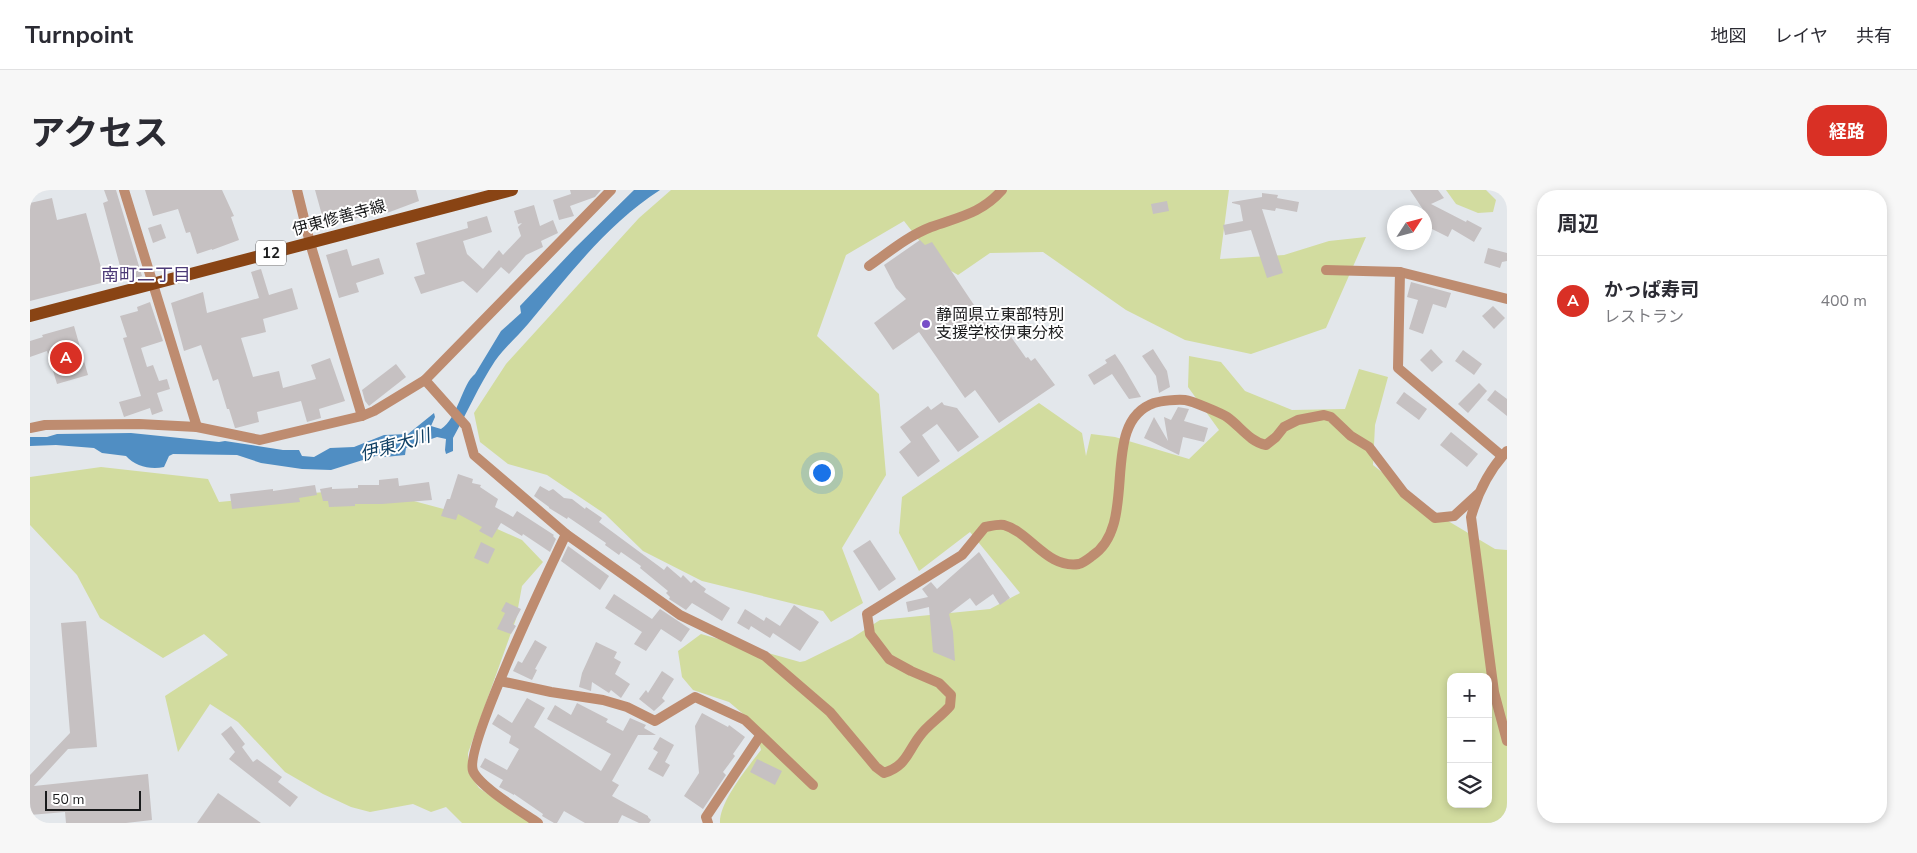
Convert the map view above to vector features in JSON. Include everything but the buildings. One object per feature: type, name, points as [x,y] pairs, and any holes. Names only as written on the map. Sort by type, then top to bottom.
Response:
[{"type":"main road","name":"伊東修善寺線","points":[[30,316],[512,190]]},
{"type":"street","points":[[124,190],[197,427]]},
{"type":"street","points":[[296,190],[362,416]]},
{"type":"street","points":[[30,428],[139,424],[197,427],[260,440],[362,416],[374,411],[425,380],[611,190]]},
{"type":"street","points":[[869,266],[909,238],[931,227],[956,220],[979,209],[1002,190]]},
{"type":"street","points":[[1326,270],[1400,272],[1507,300]]},
{"type":"street","points":[[425,380],[466,426],[474,455],[566,534],[680,614],[765,656],[830,712],[876,767],[884,773],[895,770],[906,759],[920,736],[950,706],[951,695],[939,683],[889,659],[870,634],[867,614],[962,555],[985,527],[1002,524],[1018,532],[1058,563],[1080,564],[1098,552],[1112,529],[1119,499],[1122,450],[1125,435],[1139,413],[1154,403],[1184,400],[1226,416],[1258,444],[1266,445],[1276,437],[1284,426],[1298,420],[1324,415],[1331,417],[1350,436],[1369,447],[1404,493],[1435,518],[1454,516],[1478,494],[1505,453],[1398,368],[1400,272]]},
{"type":"street","points":[[1478,494],[1471,517],[1494,692],[1507,740]]},
{"type":"street","points":[[538,823],[483,784],[473,770],[473,754],[500,681],[566,534]]},
{"type":"street","points":[[500,681],[551,692],[603,700],[627,707],[656,721],[695,697],[744,720],[813,785]]},
{"type":"street","points":[[708,823],[706,816],[760,736]]},
{"type":"green space","points":[[671,190],[1229,190],[1220,259],[1284,255],[1329,241],[1366,237],[1326,328],[1251,354],[1185,340],[1126,310],[1043,252],[990,253],[958,275],[936,262],[904,221],[846,255],[817,336],[879,394],[886,475],[842,548],[863,603],[831,622],[823,611],[702,581],[643,551],[605,514],[547,475],[508,464],[480,442],[474,413],[506,364],[639,218]]},
{"type":"green space","points":[[1446,190],[1486,190],[1496,200],[1493,212],[1478,213],[1456,204]]},
{"type":"green space","points":[[1189,356],[1221,362],[1245,391],[1292,410],[1345,409],[1359,369],[1388,377],[1375,425],[1373,465],[1428,509],[1495,549],[1507,550],[1507,823],[720,823],[724,805],[729,795],[761,750],[754,723],[729,702],[693,690],[682,677],[678,651],[701,634],[800,662],[852,638],[880,620],[990,609],[1020,593],[970,532],[919,571],[899,533],[902,497],[1039,403],[1082,433],[1086,456],[1091,434],[1115,437],[1189,459],[1219,430],[1188,387]]},
{"type":"green space","points":[[101,467],[208,479],[219,502],[324,492],[410,500],[466,515],[522,540],[543,562],[522,586],[516,619],[468,753],[468,772],[479,788],[531,823],[462,823],[446,807],[431,812],[413,804],[370,812],[351,807],[323,794],[285,772],[238,722],[210,704],[178,752],[165,696],[228,655],[204,634],[163,658],[100,618],[77,575],[30,525],[30,477]]},
{"type":"water","name":"伊東大川","points":[[634,190],[660,190],[605,235],[573,269],[499,356],[453,438],[453,451],[446,454],[446,439],[437,437],[406,448],[405,455],[385,457],[382,454],[331,470],[302,469],[261,463],[237,455],[173,454],[169,456],[164,467],[153,468],[138,465],[126,456],[102,453],[94,448],[56,445],[30,446],[30,437],[47,437],[57,434],[131,433],[219,442],[225,441],[283,450],[299,450],[302,456],[314,457],[330,448],[354,447],[384,435],[408,434],[434,413],[435,417],[431,426],[441,429],[452,417],[467,385],[501,331],[521,313],[520,306]]},
{"type":"place","name":"静岡県立東部特別 支援学校伊東分校","points":[[926,324]]},
{"type":"place","name":"かっぱ寿司","points":[[66,358]]},
{"type":"district","name":"南町二丁目","points":[[146,275]]}]
